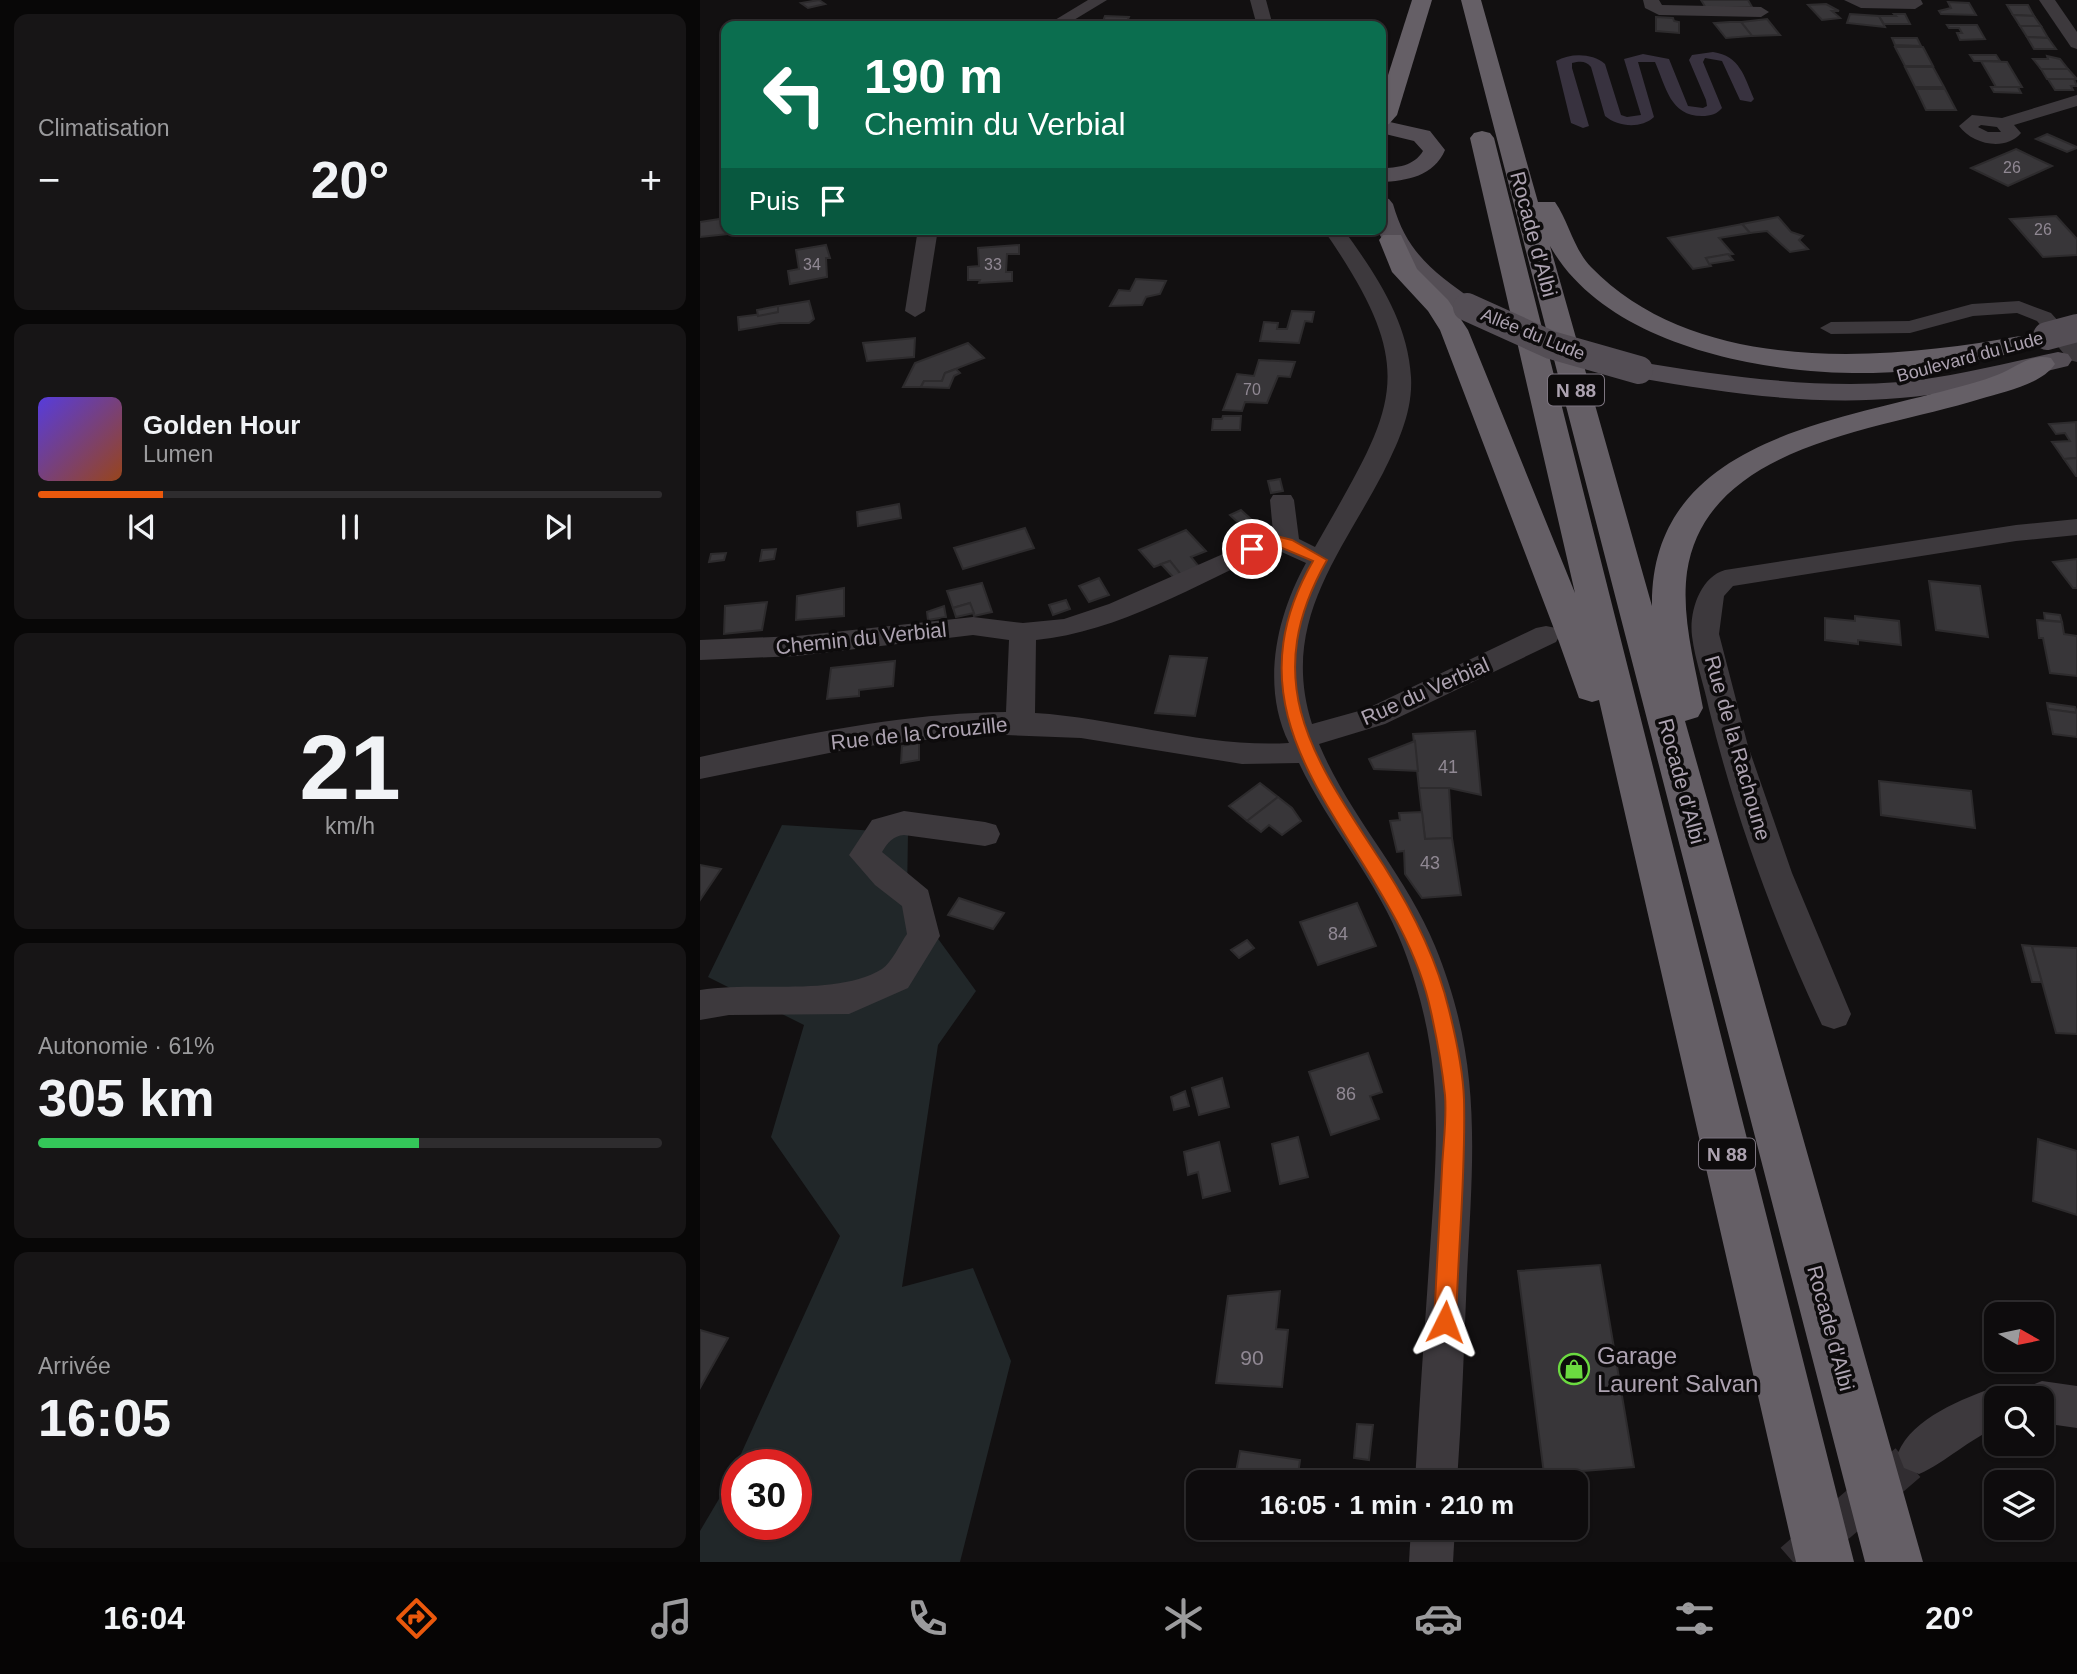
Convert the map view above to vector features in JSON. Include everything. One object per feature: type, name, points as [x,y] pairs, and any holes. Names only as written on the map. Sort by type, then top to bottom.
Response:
[{"type":"highway","points":[[1386,115],[1422,0]]},
{"type":"highway","name":"Rocade d'Albi","points":[[1448,0],[1825,1562]]},
{"type":"highway","name":"Rocade d'Albi","points":[[1471,0],[1894,1562]]},
{"type":"highway","points":[[1476,0],[1504,68],[1542,199],[1559,242],[1581,272],[1606,294],[1643,317],[1727,347],[1778,357],[1870,365],[2053,352]]},
{"type":"highway","points":[[1392,240],[1405,272],[1438,306],[1454,330],[1577,642],[1602,722],[1629,745]]},
{"type":"highway","points":[[1682,780],[1688,724],[1670,600],[1674,555],[1693,515],[1726,478],[1767,453],[1823,430],[2005,383],[2053,352]]},
{"type":"main road","points":[[1386,128],[1410,131],[1430,142],[1434,150],[1432,158],[1392,187],[1386,196]]},
{"type":"main road","points":[[1386,174],[1413,170]]},
{"type":"main road","points":[[1386,226],[1392,240]]},
{"type":"main road","name":"Allée du Lude","points":[[1392,240],[1425,278],[1467,307],[1551,345],[1639,370]]},
{"type":"main road","name":"Boulevard du Lude","points":[[1639,370],[1722,384],[1902,390],[2053,352],[2077,328]]},
{"type":"street","points":[[1062,21],[1099,0]]},
{"type":"street","points":[[1258,0],[1264,21]]},
{"type":"street","points":[[1651,0],[1650,5],[1659,10],[1761,12]]},
{"type":"street","points":[[1852,0],[1861,3],[1914,2],[1924,19]]},
{"type":"street","points":[[2047,0],[2077,44]]},
{"type":"street","points":[[2003,123],[2077,100]]},
{"type":"street","points":[[915,311],[927,235]]},
{"type":"street","points":[[1338,235],[1380,303],[1397,342],[1400,396],[1391,431],[1307,584],[1289,635],[1288,668],[1292,705],[1303,745],[1322,786],[1380,873],[1418,942],[1440,1009],[1455,1097],[1437,1470]]},
{"type":"street","points":[[1831,328],[1910,327],[1972,310],[2019,307],[2044,317],[2053,352]]},
{"type":"street","points":[[1282,500],[1287,543],[1320,560]]},
{"type":"street","name":"Rue de la Rachoune","points":[[1834,1014],[1776,873],[1733,746],[1704,634],[1711,594],[1725,579],[2016,533],[2077,527]]},
{"type":"street","name":"Chemin du Verbial","points":[[700,650],[797,646],[973,626],[1023,632],[1066,628],[1118,610],[1272,540],[1287,543]]},
{"type":"street","points":[[1020,723],[1023,632]]},
{"type":"street","name":"Rue du Verbial","points":[[1303,745],[1375,717],[1546,635]]},
{"type":"street","name":"Rue de la Crouzille","points":[[700,768],[875,733],[1020,723],[1101,730],[1242,753],[1287,755],[1303,745]]},
{"type":"street","points":[[700,1005],[729,1000],[849,999],[896,978],[924,936],[917,899],[866,855],[873,837],[891,824],[918,824],[985,834]]},
{"type":"street","points":[[2054,1404],[2077,1407]]},
{"type":"street","points":[[1919,1453],[1968,1418],[1984,1412]]},
{"type":"street","points":[[1431,1562],[1432,1540]]},
{"type":"shaded area","points":[[1713,52],[1729,58],[1740,68],[1754,99],[1751,102],[1740,100],[1722,61],[1705,58],[1703,62],[1722,108],[1711,115],[1691,115],[1676,106],[1666,90],[1655,62],[1638,62],[1654,117],[1636,125],[1623,124],[1605,116],[1591,67],[1578,62],[1572,63],[1572,68],[1589,126],[1583,128],[1571,123],[1556,61],[1581,55],[1600,60],[1605,64],[1621,115],[1627,117],[1641,115],[1624,59],[1643,54],[1669,59],[1688,106],[1703,108],[1707,106],[1706,100],[1689,60],[1692,55]]},
{"type":"shaded area","points":[[782,825],[908,833],[907,896],[976,991],[938,1045],[902,1287],[973,1268],[1011,1361],[960,1562],[700,1562],[700,1531],[721,1495],[721,1540],[812,1540],[812,1449],[743,1449],[840,1236],[771,1137],[804,1025],[708,977]]},
{"type":"building","points":[[819,0],[825,4],[808,8],[801,3]]},
{"type":"building","points":[[1701,0],[1748,0],[1752,7],[1706,8]]},
{"type":"building","points":[[1948,2],[1969,3],[1976,15],[1941,14],[1939,11],[1951,8]]},
{"type":"building","points":[[1826,4],[1839,11],[1832,11],[1840,18],[1822,20],[1808,5]]},
{"type":"building","points":[[2007,5],[2028,5],[2034,16],[2013,15]]},
{"type":"building","points":[[1850,14],[1879,16],[1885,27],[1847,23]]},
{"type":"building","points":[[1894,14],[1905,14],[1910,24],[1884,24],[1879,16],[1896,16]]},
{"type":"building","points":[[2013,15],[2034,16],[2041,26],[2020,26]]},
{"type":"building","points":[[1105,16],[1129,17],[1127,21],[1103,21]]},
{"type":"building","points":[[1656,17],[1673,18],[1679,22],[1679,33],[1656,31]]},
{"type":"building","points":[[1767,19],[1780,35],[1752,36],[1741,22]]},
{"type":"building","points":[[1741,22],[1752,36],[1726,38],[1714,23]]},
{"type":"building","points":[[1947,25],[1977,25],[1985,39],[1960,40],[1957,33],[1962,33],[1959,28],[1949,28]]},
{"type":"building","points":[[2020,26],[2041,26],[2048,38],[2027,37]]},
{"type":"building","points":[[2027,37],[2048,38],[2056,49],[2034,49]]},
{"type":"building","points":[[1892,38],[1917,38],[1921,46],[1895,45]]},
{"type":"building","points":[[1895,47],[1923,47],[1933,66],[1905,66]]},
{"type":"building","points":[[1970,55],[1996,55],[2000,61],[1974,61]]},
{"type":"building","points":[[2047,56],[2060,59],[2068,69],[2041,69],[2033,59],[2048,59]]},
{"type":"building","points":[[1981,61],[2007,62],[2022,87],[1996,87]]},
{"type":"building","points":[[1905,67],[1933,67],[1944,87],[1915,87]]},
{"type":"building","points":[[2041,69],[2068,69],[2077,79],[2047,79]]},
{"type":"building","points":[[2048,79],[2074,79],[2077,86],[2071,86],[2073,90],[2055,90]]},
{"type":"building","points":[[1991,87],[2018,87],[2021,93],[1994,92]]},
{"type":"building","points":[[1916,89],[1945,89],[1956,110],[1926,110]]},
{"type":"building","points":[[2047,134],[2077,148],[2067,152],[2036,139]]},
{"type":"building","points":[[2016,149],[2052,166],[2008,186],[1971,168]]},
{"type":"building","points":[[2056,216],[2077,239],[2077,255],[2043,257],[2010,219]]},
{"type":"building","points":[[1778,217],[1791,232],[1803,236],[1799,240],[1808,249],[1790,252],[1767,231],[1750,233],[1742,224]]},
{"type":"building","points":[[721,219],[721,235],[700,237],[700,222]]},
{"type":"building","points":[[1742,224],[1750,233],[1719,238],[1733,254],[1706,258],[1711,266],[1693,269],[1668,238]]},
{"type":"building","points":[[826,245],[830,258],[826,258],[827,277],[790,284],[788,271],[799,269],[796,250]]},
{"type":"building","points":[[1019,245],[1019,254],[1007,254],[1006,272],[1012,272],[1012,281],[979,283],[980,280],[968,280],[968,267],[979,266],[978,248]]},
{"type":"building","points":[[1728,254],[1733,260],[1709,264],[1706,258]]},
{"type":"building","points":[[1136,279],[1166,281],[1160,294],[1146,297],[1142,305],[1110,306],[1119,290],[1130,291]]},
{"type":"building","points":[[809,301],[814,319],[809,323],[780,323],[739,330],[738,317],[778,312],[778,306]]},
{"type":"building","points":[[778,306],[778,312],[758,316],[757,310]]},
{"type":"building","points":[[1292,311],[1314,312],[1312,322],[1305,321],[1299,343],[1260,341],[1264,322],[1278,323],[1277,329],[1287,329]]},
{"type":"building","points":[[915,338],[914,357],[867,361],[863,343]]},
{"type":"building","points":[[968,343],[984,358],[945,373],[942,381],[924,381],[921,387],[903,387],[915,363]]},
{"type":"building","points":[[1259,360],[1295,362],[1290,377],[1278,376],[1267,403],[1245,402],[1242,411],[1223,410],[1237,374],[1254,376]]},
{"type":"building","points":[[956,369],[960,373],[954,376],[949,388],[921,387],[924,381],[942,381],[945,373]]},
{"type":"building","points":[[1223,416],[1241,416],[1240,430],[1212,430],[1213,419],[1222,419]]},
{"type":"building","points":[[2076,422],[2077,458],[2064,459],[2052,442],[2070,441],[2065,433],[2056,434],[2049,424]]},
{"type":"building","points":[[2077,458],[2077,476],[2076,476],[2064,459]]},
{"type":"building","points":[[1280,479],[1283,491],[1271,493],[1268,481]]},
{"type":"building","points":[[899,504],[901,518],[858,526],[857,512]]},
{"type":"building","points":[[1241,510],[1253,521],[1242,526],[1230,515]]},
{"type":"building","points":[[1025,528],[1034,548],[963,569],[954,548]]},
{"type":"building","points":[[1186,530],[1206,551],[1191,557],[1200,568],[1182,576],[1170,561],[1154,567],[1139,550]]},
{"type":"building","points":[[776,549],[774,559],[760,561],[762,550]]},
{"type":"building","points":[[726,553],[724,560],[709,562],[711,554]]},
{"type":"building","points":[[2077,559],[2077,588],[2073,588],[2053,562]]},
{"type":"building","points":[[1170,561],[1182,576],[1175,579],[1161,564]]},
{"type":"building","points":[[1099,578],[1109,595],[1089,602],[1079,586]]},
{"type":"building","points":[[1929,581],[1980,586],[1988,637],[1936,630]]},
{"type":"building","points":[[982,583],[992,612],[974,616],[970,603],[953,608],[947,591]]},
{"type":"building","points":[[844,588],[844,616],[796,620],[797,596]]},
{"type":"building","points":[[1066,600],[1070,609],[1053,615],[1049,605]]},
{"type":"building","points":[[767,602],[762,630],[724,634],[725,606]]},
{"type":"building","points":[[970,603],[974,613],[956,617],[953,608]]},
{"type":"building","points":[[944,606],[946,617],[928,620],[927,612]]},
{"type":"building","points":[[2044,613],[2060,615],[2062,622],[2045,620]]},
{"type":"building","points":[[1855,616],[1899,621],[1901,645],[1858,640],[1858,644],[1825,640],[1825,618],[1855,621]]},
{"type":"building","points":[[2037,620],[2062,622],[2064,634],[2077,636],[2077,676],[2050,673],[2043,638],[2039,638]]},
{"type":"building","points":[[1170,656],[1207,658],[1195,716],[1155,713]]},
{"type":"building","points":[[895,661],[893,686],[859,690],[859,696],[827,699],[831,668]]},
{"type":"building","points":[[2047,703],[2075,707],[2077,713],[2048,709]]},
{"type":"building","points":[[2048,709],[2077,713],[2077,737],[2053,734]]},
{"type":"building","points":[[1475,731],[1481,795],[1449,788],[1419,788],[1413,734]]},
{"type":"building","points":[[1415,741],[1418,771],[1374,769],[1369,759]]},
{"type":"building","points":[[919,743],[919,760],[901,763],[902,746]]},
{"type":"building","points":[[1879,781],[1971,791],[1975,828],[1881,815]]},
{"type":"building","points":[[1260,783],[1278,797],[1247,821],[1229,806]]},
{"type":"building","points":[[1419,788],[1449,788],[1452,838],[1425,839]]},
{"type":"building","points":[[1278,797],[1292,808],[1301,821],[1282,835],[1269,825],[1261,832],[1247,821]]},
{"type":"building","points":[[1422,812],[1425,839],[1452,838],[1461,895],[1422,898],[1405,874],[1404,851],[1397,852],[1390,821],[1400,820],[1399,813]]},
{"type":"building","points":[[700,865],[721,869],[700,900]]},
{"type":"building","points":[[959,898],[1004,913],[993,929],[948,915]]},
{"type":"building","points":[[1357,903],[1376,946],[1318,965],[1300,922]]},
{"type":"building","points":[[1247,940],[1254,948],[1239,958],[1231,950]]},
{"type":"building","points":[[2022,945],[2032,946],[2042,982],[2032,982]]},
{"type":"building","points":[[2032,946],[2077,948],[2077,1034],[2056,1033]]},
{"type":"building","points":[[1368,1053],[1382,1092],[1370,1096],[1379,1119],[1331,1135],[1309,1072]]},
{"type":"building","points":[[1222,1078],[1229,1107],[1199,1115],[1192,1088]]},
{"type":"building","points":[[1185,1091],[1189,1106],[1174,1110],[1171,1097]]},
{"type":"building","points":[[1298,1137],[1308,1177],[1280,1184],[1272,1144]]},
{"type":"building","points":[[2038,1139],[2077,1151],[2077,1215],[2033,1201]]},
{"type":"building","points":[[1219,1142],[1230,1191],[1203,1198],[1198,1172],[1188,1175],[1184,1152]]},
{"type":"building","name":"Garage Laurent Salvan","points":[[1600,1265],[1634,1467],[1543,1470],[1518,1271]]},
{"type":"building","points":[[1280,1291],[1276,1329],[1288,1330],[1282,1387],[1216,1383],[1228,1296]]},
{"type":"building","points":[[700,1330],[728,1338],[700,1388]]},
{"type":"building","points":[[1357,1424],[1373,1425],[1369,1460],[1354,1458]]},
{"type":"building","points":[[1240,1451],[1300,1460],[1299,1470],[1236,1470]]},
{"type":"tunnel","points":[[1793,1562],[1919,1453]]},
{"type":"place","name":"Garage Laurent Salvan","points":[[1574,1369]]},
{"type":"route","points":[[1252,549],[1272,540],[1287,543],[1320,560],[1307,584],[1289,635],[1288,668],[1292,705],[1301,738],[1322,786],[1380,873],[1418,942],[1440,1009],[1455,1097],[1445,1322]]}]
